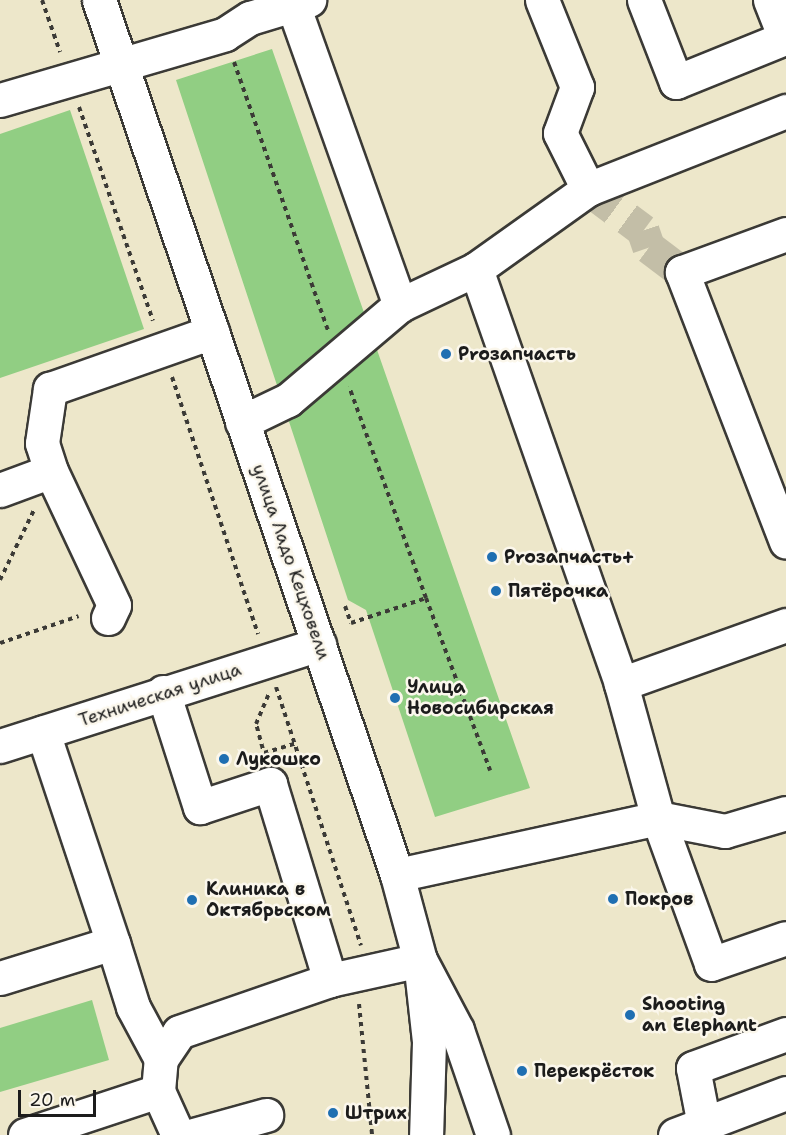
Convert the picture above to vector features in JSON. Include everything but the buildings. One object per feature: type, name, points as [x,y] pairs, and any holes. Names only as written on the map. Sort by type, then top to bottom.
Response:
[{"type":"main road","name":"улица Ладо Кецховели","points":[[99,0],[397,875],[420,960],[429,1042],[426,1135]]},
{"type":"main road","points":[[542,0],[577,87],[560,134],[588,189]]},
{"type":"main road","points":[[644,0],[676,82],[785,38],[770,0]]},
{"type":"main road","points":[[0,100],[122,67],[225,34],[247,9],[301,3],[400,305]]},
{"type":"main road","points":[[242,422],[288,400],[400,305],[476,269],[588,189],[786,111]]},
{"type":"main road","points":[[786,234],[682,272],[786,542]]},
{"type":"main road","points":[[476,269],[621,684],[658,818],[711,964],[786,938]]},
{"type":"main road","points":[[111,611],[51,471],[42,443],[50,389],[212,332]]},
{"type":"main road","points":[[0,490],[51,471]]},
{"type":"main road","points":[[621,684],[786,626]]},
{"type":"main road","name":"Техническая улица","points":[[0,746],[319,644]]},
{"type":"main road","points":[[163,692],[200,807],[267,769],[330,980]]},
{"type":"main road","points":[[43,732],[133,1007],[159,1075],[178,1135]]},
{"type":"main road","points":[[397,875],[658,818],[725,831],[786,813]]},
{"type":"main road","points":[[0,978],[113,943]]},
{"type":"main road","points":[[25,1135],[159,1075],[179,1032],[330,980],[366,962],[420,960],[457,1030],[493,1135]]},
{"type":"main road","points":[[786,1034],[693,1068],[694,1132],[786,1093]]},
{"type":"main road","points":[[194,1135],[266,1114]]},
{"type":"path","points":[[42,0],[64,62]]},
{"type":"path","points":[[76,98],[154,323]]},
{"type":"path","points":[[170,370],[258,635]]},
{"type":"path","points":[[0,580],[51,471]]},
{"type":"path","points":[[426,598],[490,770]]},
{"type":"path","points":[[345,606],[351,623],[396,607]]},
{"type":"path","points":[[0,643],[111,611]]},
{"type":"path","points":[[273,678],[366,962],[357,1009],[372,1135]]},
{"type":"path","points":[[269,693],[256,724],[267,769],[296,743]]},
{"type":"green space","points":[[272,49],[530,788],[435,817],[366,610],[348,600],[176,80]]},
{"type":"green space","points":[[70,110],[144,329],[0,378],[0,134]]},
{"type":"green space","points":[[92,1000],[109,1060],[0,1092],[0,1028]]},
{"type":"tunnel","points":[[588,189],[643,230],[649,247],[682,272]]},
{"type":"place","name":"Proзапчасть","points":[[446,354]]},
{"type":"place","name":"Proзапчасть+","points":[[492,557]]},
{"type":"place","name":"Пятёрочка","points":[[496,591]]},
{"type":"place","name":"Улица Новосибирская","points":[[395,698]]},
{"type":"place","name":"Лукошко","points":[[224,759]]},
{"type":"place","name":"Покров","points":[[613,899]]},
{"type":"place","name":"Клиника в Октябрьском","points":[[192,900]]},
{"type":"place","name":"Shooting an Elephant","points":[[630,1015]]},
{"type":"place","name":"Перекрёсток","points":[[522,1071]]},
{"type":"place","name":"Штрих","points":[[333,1113]]}]
